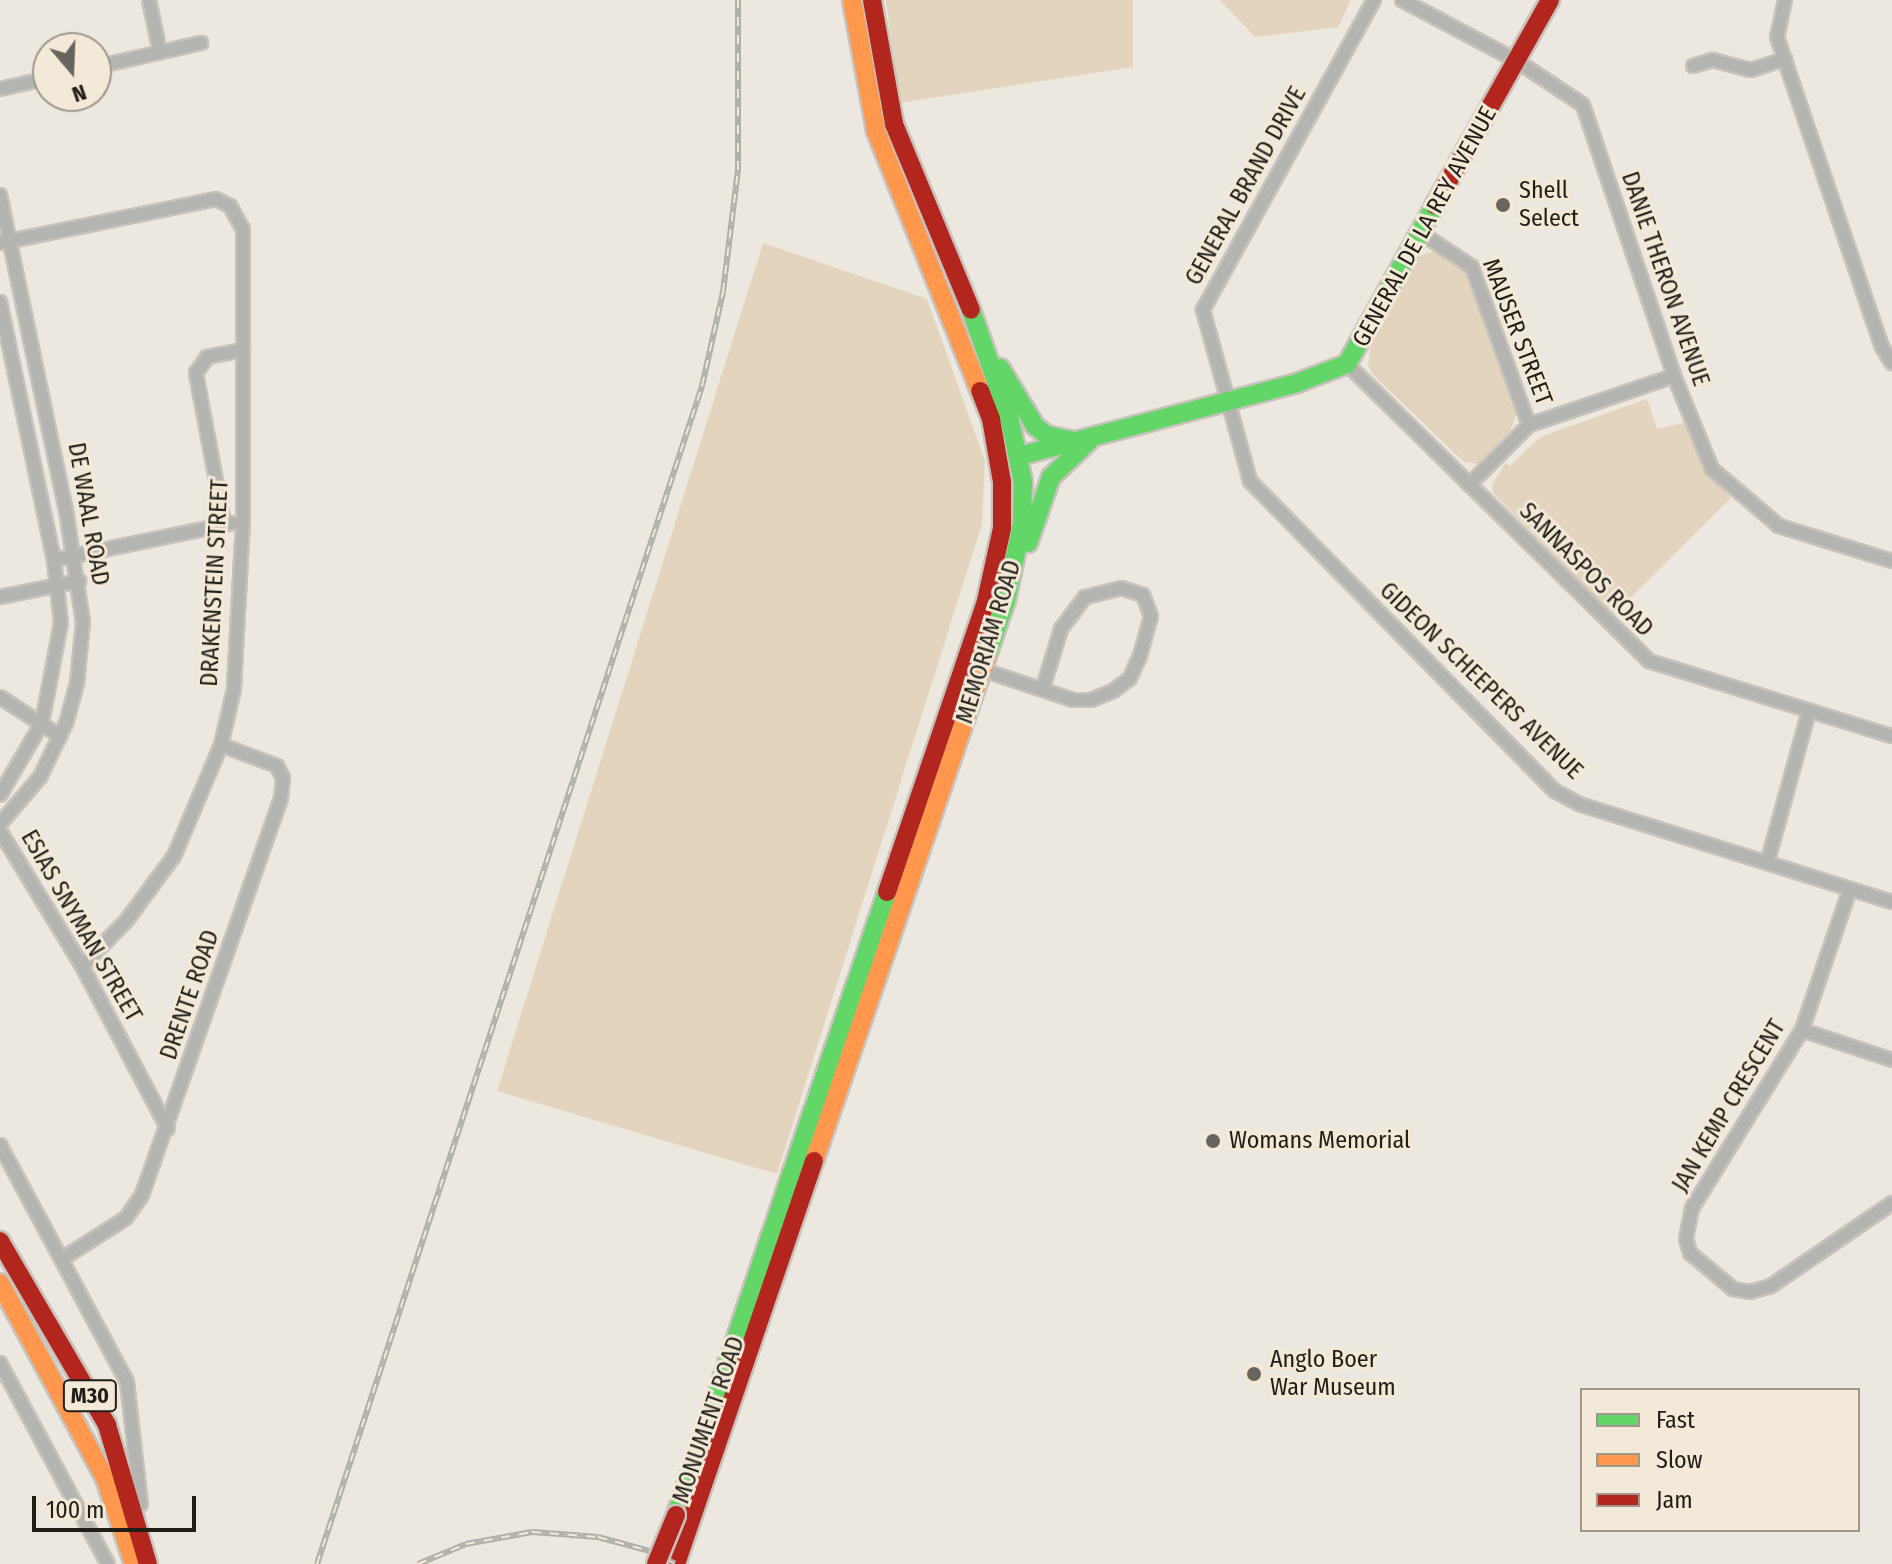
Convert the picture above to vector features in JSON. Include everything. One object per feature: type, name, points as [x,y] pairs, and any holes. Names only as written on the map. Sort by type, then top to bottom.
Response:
[{"type":"main road","name":"MEMORIAM ROAD","points":[[767,1277],[998,554],[1003,491],[992,427],[966,350],[876,131],[852,0]]},
{"type":"main road","name":"MEMORIAM ROAD","points":[[767,1277],[983,670],[1006,600],[1022,524],[1019,456],[985,346],[894,124],[872,0]]},
{"type":"main road","name":"GENERAL DE LA REY AVENUE","points":[[1019,456],[1226,402],[1347,364],[1550,0]]},
{"type":"main road","points":[[966,350],[985,346],[1035,426],[1046,435],[1086,439]]},
{"type":"main road","points":[[992,427],[1019,456],[1003,491]]},
{"type":"main road","points":[[1006,600],[1051,477],[1086,439]]},
{"type":"main road","name":"M30","points":[[0,1241],[107,1425],[142,1535],[148,1564]]},
{"type":"main road","name":"MONUMENT ROAD","points":[[676,1564],[684,1518],[767,1277]]},
{"type":"main road","name":"M30","points":[[0,1283],[105,1478],[134,1564]]},
{"type":"main road","name":"MONUMENT ROAD","points":[[656,1564],[684,1518]]},
{"type":"street","points":[[149,0],[160,52]]},
{"type":"street","name":"GENERAL BRAND DRIVE","points":[[1226,402],[1203,310],[1374,0]]},
{"type":"street","name":"DANIE THERON AVENUE","points":[[1402,0],[1517,61],[1583,105],[1674,376],[1712,469],[1767,517],[1794,532],[1892,561]]},
{"type":"street","points":[[1785,0],[1776,29],[1882,347],[1892,363]]},
{"type":"street","points":[[112,63],[201,43]]},
{"type":"street","points":[[1693,66],[1713,60],[1751,70],[1785,59]]},
{"type":"street","points":[[0,89],[32,82]]},
{"type":"street","name":"DE WAAL ROAD","points":[[0,195],[5,242],[75,556],[79,581],[81,660],[60,736],[40,777],[0,824]]},
{"type":"street","name":"DRAKENSTEIN STREET","points":[[5,242],[195,201],[227,203],[243,229],[243,521],[237,668],[221,745],[169,865],[82,966]]},
{"type":"street","name":"MAUSER STREET","points":[[1421,233],[1472,267],[1529,425]]},
{"type":"street","name":"DE WAAL ROAD","points":[[0,302],[54,560],[61,644],[42,723],[0,795]]},
{"type":"street","name":"DRAKENSTEIN STREET","points":[[224,523],[196,373],[207,357],[243,350]]},
{"type":"street","name":"SANNASPOS ROAD","points":[[1347,364],[1649,661],[1892,736]]},
{"type":"street","points":[[1469,485],[1529,425],[1674,376]]},
{"type":"street","name":"GIDEON SCHEEPERS AVENUE","points":[[1226,402],[1244,466],[1257,490],[1555,791],[1579,804],[1768,860],[1892,902]]},
{"type":"street","points":[[54,560],[243,521]]},
{"type":"street","points":[[0,597],[79,581]]},
{"type":"street","points":[[965,663],[983,670],[1085,701],[1124,684],[1136,668],[1150,623],[1143,595],[1122,588],[1085,597],[1061,629],[1043,688]]},
{"type":"street","points":[[0,697],[60,736]]},
{"type":"street","points":[[1768,860],[1809,711]]},
{"type":"street","name":"DRENTE ROAD","points":[[62,1259],[126,1218],[142,1195],[168,1129],[283,783],[272,762],[221,745]]},
{"type":"street","name":"ESIAS SNYMAN STREET","points":[[0,831],[82,966],[168,1129]]},
{"type":"street","name":"JAN KEMP CRESCENT","points":[[1850,889],[1802,1030],[1692,1208],[1685,1224],[1690,1253],[1733,1289],[1750,1292],[1771,1286],[1892,1203]]},
{"type":"street","points":[[1802,1030],[1892,1060]]},
{"type":"street","points":[[0,1145],[117,1361],[133,1407],[142,1535]]},
{"type":"street","points":[[0,1363],[108,1564]]},
{"type":"shaded area","points":[[886,0],[1133,0],[1133,67],[899,103]]},
{"type":"shaded area","points":[[1220,0],[1351,0],[1338,27],[1255,37]]},
{"type":"shaded area","points":[[763,243],[927,299],[985,461],[982,524],[777,1174],[497,1091]]},
{"type":"shaded area","points":[[1437,250],[1459,259],[1470,276],[1514,402],[1516,415],[1507,440],[1480,464],[1464,462],[1372,374],[1368,364],[1371,343],[1418,256]]},
{"type":"shaded area","points":[[1647,399],[1657,429],[1684,423],[1705,470],[1731,498],[1613,615],[1493,493],[1492,485],[1505,463],[1510,466],[1540,437]]},
{"type":"railway","points":[[317,1564],[702,386],[723,292],[738,170],[738,0]]},
{"type":"railway","points":[[418,1564],[466,1544],[532,1532],[598,1537],[650,1551],[675,1564]]},
{"type":"traffic: fast","points":[[1019,456],[1297,383],[1347,364],[1435,205]]},
{"type":"traffic: fast","points":[[971,310],[1010,421],[1023,482],[1022,524],[1006,600],[986,658]]},
{"type":"traffic: fast","points":[[1000,368],[1035,426],[1046,435],[1074,441]]},
{"type":"traffic: fast","points":[[1028,543],[1051,477],[1089,441]]},
{"type":"traffic: fast","points":[[676,1515],[887,892]]},
{"type":"traffic: slow","points":[[852,0],[876,131],[980,391]]},
{"type":"traffic: slow","points":[[814,1161],[986,658]]},
{"type":"traffic: slow","points":[[0,1283],[105,1478],[134,1564]]},
{"type":"traffic: jam","points":[[872,0],[894,124],[971,310]]},
{"type":"traffic: jam","points":[[1435,205],[1550,0]]},
{"type":"traffic: jam","points":[[887,892],[986,601],[1002,528],[1002,482],[991,419],[980,391]]},
{"type":"traffic: jam","points":[[676,1564],[814,1161]]},
{"type":"traffic: jam","points":[[0,1241],[107,1425],[148,1564]]},
{"type":"traffic: jam","points":[[656,1564],[676,1515]]},
{"type":"place","name":"Shell Select","points":[[1503,205]]},
{"type":"place","name":"Womans Memorial","points":[[1213,1141]]},
{"type":"place","name":"Anglo Boer War Museum","points":[[1254,1374]]}]
